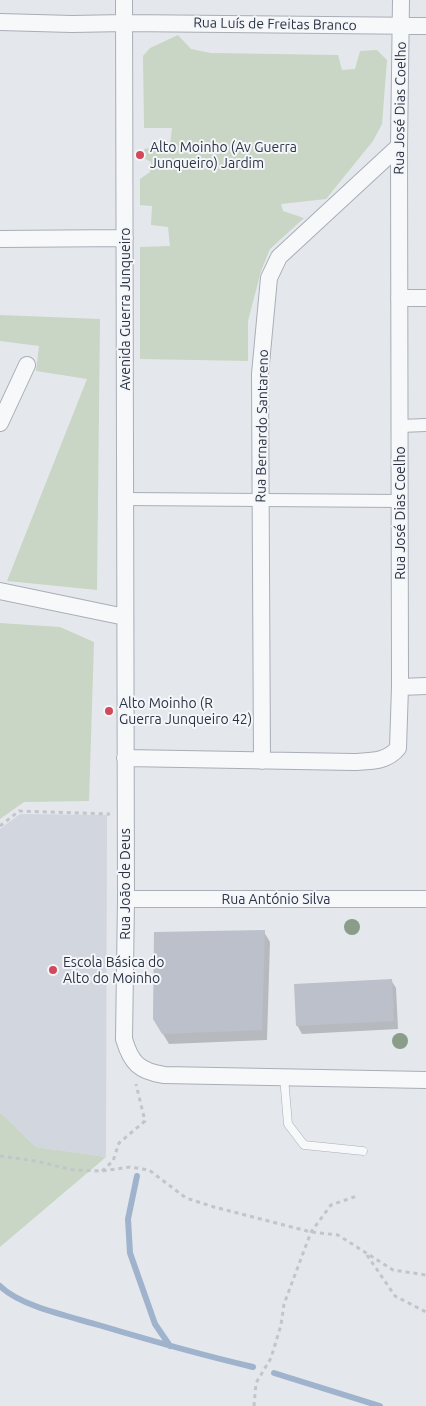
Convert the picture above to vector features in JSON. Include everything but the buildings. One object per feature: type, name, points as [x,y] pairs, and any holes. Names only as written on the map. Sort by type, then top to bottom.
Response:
[{"type":"street","name":"Avenida Guerra Junqueiro","points":[[124,0],[124,617]]},
{"type":"street","name":"Rua José Dias Coelho","points":[[125,758],[354,762],[383,759],[392,755],[398,748],[400,687],[399,146],[401,0]]},
{"type":"street","name":"Rua Luís de Freitas Branco","points":[[0,22],[426,26]]},
{"type":"street","name":"Rua Bernardo Santareno","points":[[262,761],[260,374],[269,278],[279,257],[399,146]]},
{"type":"street","points":[[0,239],[125,238]]},
{"type":"street","points":[[399,298],[426,298]]},
{"type":"street","points":[[0,423],[27,365]]},
{"type":"street","points":[[400,426],[426,425]]},
{"type":"street","points":[[125,499],[400,501]]},
{"type":"street","points":[[0,591],[124,617]]},
{"type":"street","name":"Rua João de Deus","points":[[124,617],[126,814],[124,1039],[133,1062],[152,1073],[164,1075],[426,1080]]},
{"type":"street","points":[[400,687],[426,686]]},
{"type":"street","name":"Rua António Silva","points":[[126,899],[426,900]]},
{"type":"lane","points":[[284,1077],[288,1124],[304,1145],[363,1151]]},
{"type":"path","points":[[0,826],[19,811],[126,814]]},
{"type":"path","points":[[102,1171],[114,1161],[119,1143],[145,1120],[133,1075]]},
{"type":"path","points":[[0,1156],[36,1161],[73,1170],[102,1171],[130,1167],[149,1170],[186,1198],[311,1232],[338,1235],[394,1270],[426,1275]]},
{"type":"path","points":[[254,1406],[256,1383],[271,1358],[281,1325],[284,1304],[311,1232],[331,1205],[357,1196]]},
{"type":"path","points":[[365,1253],[395,1296],[426,1312]]},
{"type":"shaded area","name":"Escola Básica do Alto do Moinho","points":[[20,814],[107,815],[106,1157],[36,1147],[0,1112],[0,829]]},
{"type":"green space","points":[[178,35],[191,49],[211,53],[338,55],[342,70],[355,69],[360,51],[377,50],[387,60],[382,124],[373,141],[326,199],[281,204],[283,211],[304,218],[270,249],[261,271],[248,321],[248,361],[140,359],[140,247],[170,246],[168,227],[151,225],[152,206],[140,205],[140,179],[150,172],[151,162],[142,157],[144,149],[170,145],[172,128],[144,128],[143,56],[150,48]]},
{"type":"green space","points":[[0,315],[100,319],[97,590],[7,581],[87,379],[36,371],[39,346],[0,341]]},
{"type":"green space","points":[[0,623],[60,627],[94,642],[89,801],[24,802],[0,819]]},
{"type":"green space","points":[[0,1112],[36,1147],[106,1157],[0,1247]]},
{"type":"waterway","points":[[137,1176],[128,1219],[130,1253],[155,1324],[170,1346]]},
{"type":"waterway","points":[[0,1286],[34,1306],[177,1348],[253,1367]]},
{"type":"waterway","points":[[274,1373],[380,1406]]},
{"type":"place","name":"Alto Moinho (Av Guerra Junqueiro) Jardim","points":[[140,155]]},
{"type":"place","name":"Alto Moinho (R Guerra Junqueiro 42)","points":[[109,711]]},
{"type":"place","name":"Escola Básica do Alto do Moinho","points":[[53,970]]}]
